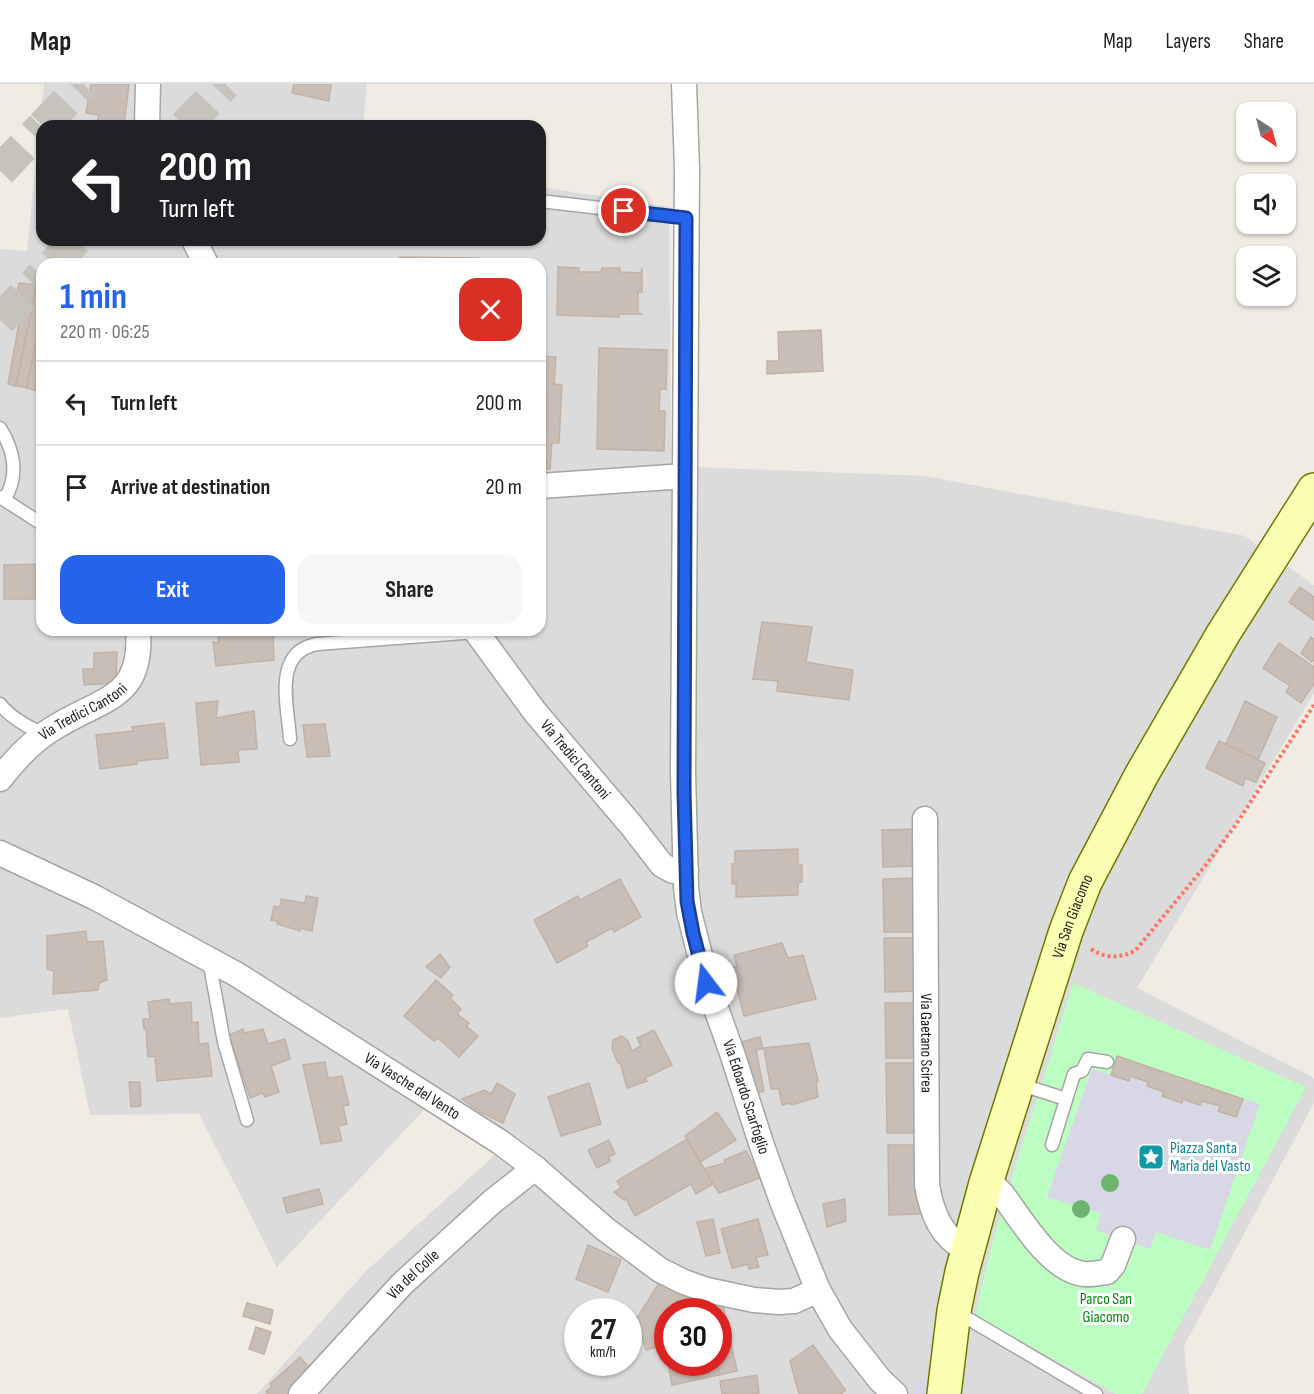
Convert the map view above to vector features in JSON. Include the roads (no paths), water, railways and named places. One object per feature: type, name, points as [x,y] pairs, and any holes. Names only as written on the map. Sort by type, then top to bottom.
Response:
[{"type":"street","points":[[147,120],[148,84]]},
{"type":"street","name":"Via Edoardo Scarfoglio","points":[[684,84],[686,218],[683,772],[690,921],[706,983],[783,1204],[818,1290],[840,1329],[880,1380],[895,1394]]},
{"type":"street","points":[[546,486],[685,476]]},
{"type":"street","name":"Via San Giacomo","points":[[945,1390],[954,1311],[986,1183],[1066,931],[1085,882],[1142,774],[1223,634],[1314,490]]},
{"type":"street","name":"Via Tredici Cantoni","points":[[0,778],[15,759],[45,734],[104,701],[129,681],[137,664],[138,636]]},
{"type":"street","name":"Via Tredici Cantoni","points":[[480,636],[535,712],[662,864],[673,872],[686,870]]},
{"type":"street","name":"Via Gaetano Scirea","points":[[925,819],[927,1185],[930,1201],[939,1224],[955,1245],[968,1251]]},
{"type":"street","name":"Via Vasche del Vento","points":[[0,853],[93,897],[236,974],[500,1142],[535,1168],[605,1229],[660,1270],[707,1290],[754,1300],[794,1301],[818,1290]]},
{"type":"street","name":"Via del Colle","points":[[301,1394],[402,1284],[493,1201],[535,1168]]},
{"type":"street","points":[[986,1183],[1002,1194],[1042,1247],[1076,1273],[1085,1275],[1107,1272],[1113,1265],[1123,1239]]},
{"type":"lane","points":[[546,202],[686,218]]},
{"type":"lane","points":[[0,428],[11,450],[14,467],[11,488],[2,498],[36,520]]},
{"type":"lane","points":[[290,739],[287,671],[291,659],[299,650],[317,644],[415,636]]},
{"type":"lane","points":[[0,704],[7,713],[22,721],[32,730],[45,734]]},
{"type":"lane","points":[[209,959],[224,1042],[248,1120]]},
{"type":"lane","points":[[1052,1145],[1074,1074],[1082,1071],[1088,1059],[1107,1062]]},
{"type":"lane","points":[[1017,1084],[1066,1099]]},
{"type":"lane","points":[[954,1311],[1096,1394]]},
{"type":"tunnel","points":[[49,120],[83,84]]},
{"type":"tunnel","points":[[191,120],[225,84]]},
{"type":"tunnel","points":[[0,171],[36,133]]},
{"type":"tunnel","points":[[60,258],[70,246]]},
{"type":"tunnel","points":[[0,320],[36,282]]},
{"type":"place","name":"Piazza Santa Maria del Vasto","points":[[1151,1157]]},
{"type":"park label","name":"Parco San Giacomo","points":[[1106,1308]]}]
